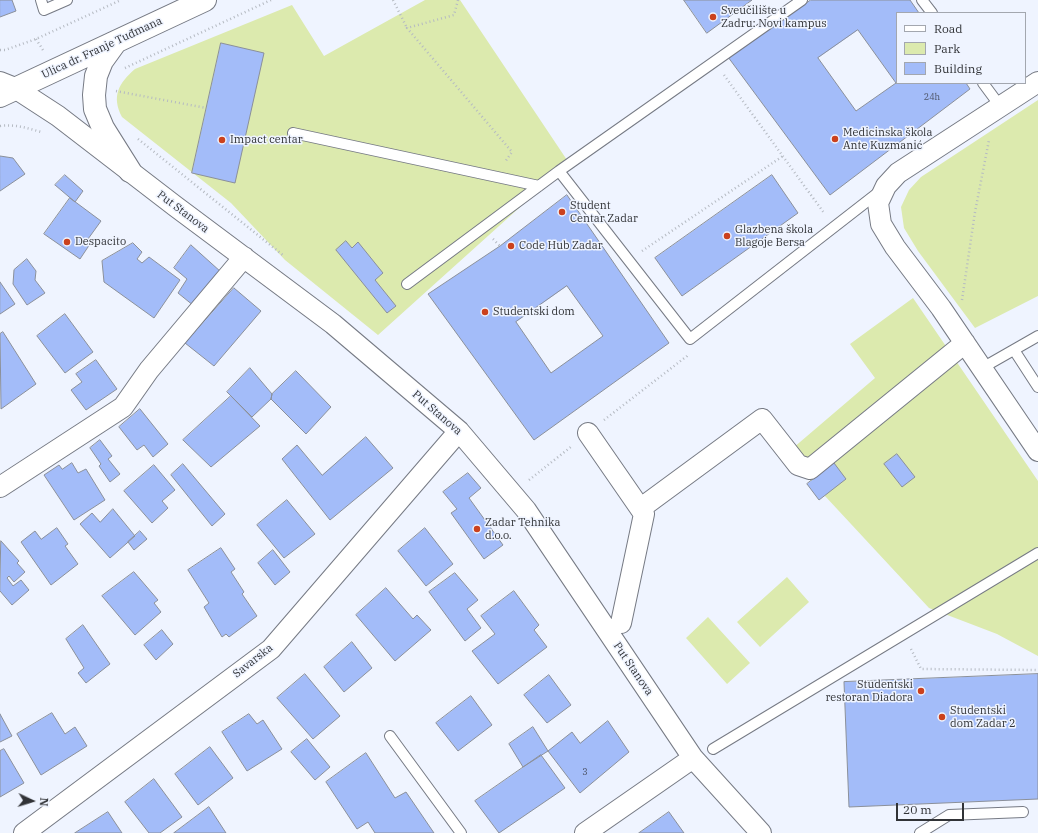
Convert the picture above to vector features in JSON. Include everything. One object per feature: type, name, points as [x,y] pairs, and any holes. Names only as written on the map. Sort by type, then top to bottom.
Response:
[{"type":"main road","name":"Ulica dr. Franje Tuđmana","points":[[5,89],[115,43],[191,3]]},
{"type":"main road","points":[[115,43],[102,61],[96,76],[94,94],[95,109],[103,128],[130,171]]},
{"type":"street","points":[[1038,82],[898,173],[886,186],[878,203],[881,224],[895,247],[961,337],[1038,451]]},
{"type":"street","name":"Put Stanova","points":[[5,89],[58,116],[333,324],[459,431],[526,510],[693,758],[761,833]]},
{"type":"street","points":[[0,487],[123,407],[149,370],[244,257]]},
{"type":"street","points":[[641,508],[762,419],[798,465],[810,469],[961,337]]},
{"type":"street","name":"Savarska","points":[[24,833],[271,649],[459,431]]},
{"type":"street","points":[[588,433],[644,514],[621,623]]},
{"type":"street","points":[[585,833],[693,758]]},
{"type":"lane","points":[[41,0],[44,10],[67,0]]},
{"type":"lane","points":[[407,284],[559,171],[802,0]]},
{"type":"lane","points":[[922,0],[931,12]]},
{"type":"lane","points":[[984,84],[996,109]]},
{"type":"lane","points":[[293,133],[539,186]]},
{"type":"lane","points":[[559,171],[690,339],[886,186]]},
{"type":"lane","points":[[982,368],[1038,336]]},
{"type":"lane","points":[[1014,350],[1038,387]]},
{"type":"lane","points":[[712,749],[1038,553]]},
{"type":"lane","points":[[390,736],[461,833]]},
{"type":"lane","points":[[920,833],[949,815],[1023,812]]},
{"type":"path","points":[[0,50],[5,50],[36,39],[120,0]]},
{"type":"path","points":[[122,74],[126,68],[271,0]]},
{"type":"path","points":[[393,0],[407,28],[512,152],[496,176]]},
{"type":"path","points":[[407,28],[454,15],[458,0]]},
{"type":"path","points":[[714,61],[834,227]]},
{"type":"path","points":[[116,85],[113,90],[206,108]]},
{"type":"path","points":[[961,337],[975,212],[996,109]]},
{"type":"path","points":[[0,126],[22,126],[42,132]]},
{"type":"path","points":[[134,136],[284,256]]},
{"type":"path","points":[[629,260],[783,156]]},
{"type":"path","points":[[903,634],[921,669],[1038,670]]},
{"type":"green space","points":[[425,0],[460,0],[569,163],[378,335],[285,260],[231,203],[122,117],[117,103],[117,96],[118,90],[125,79],[135,69],[292,5],[324,56]]},
{"type":"green space","points":[[1038,100],[1038,296],[975,328],[918,251],[904,228],[901,207],[909,190],[921,177]]},
{"type":"green space","points":[[913,298],[1038,481],[1038,656],[997,634],[929,608],[786,454],[875,378],[850,344]]},
{"type":"green space","points":[[787,577],[809,602],[760,647],[737,622]]},
{"type":"green space","points":[[708,617],[750,663],[727,684],[686,638]]},
{"type":"building","points":[[0,0],[12,0],[16,11],[0,17]]},
{"type":"building","name":"Sveučilište u Zadru: Novi kampus","points":[[684,0],[752,0],[707,33]]},
{"type":"building","points":[[811,0],[910,0],[918,12],[896,12],[896,83],[896,84],[967,84],[970,89],[830,195],[728,57]],"holes":[[[858,30],[896,83],[856,111],[818,58]]]},
{"type":"building","name":"Impact centar","points":[[221,43],[264,53],[235,183],[192,173]]},
{"type":"building","points":[[0,156],[13,158],[25,174],[0,191]]},
{"type":"building","points":[[65,175],[83,191],[75,202],[55,185]]},
{"type":"building","name":"Glazbena škola Blagoje Bersa","points":[[772,175],[798,213],[682,296],[655,258]]},
{"type":"building","name":"Studentski dom","points":[[567,195],[669,343],[534,440],[428,294],[500,246]],"holes":[[[567,286],[603,336],[551,373],[516,322]]]},
{"type":"building","points":[[70,198],[101,221],[88,239],[92,241],[80,259],[44,234]]},
{"type":"building","points":[[346,241],[352,248],[358,242],[383,273],[375,280],[396,306],[387,313],[336,250]]},
{"type":"building","points":[[133,243],[142,252],[137,259],[142,263],[149,257],[180,280],[154,318],[104,282],[102,261]]},
{"type":"building","points":[[191,245],[221,272],[194,306],[178,293],[187,279],[174,268]]},
{"type":"building","points":[[27,259],[36,271],[35,280],[45,293],[27,305],[13,284],[14,270]]},
{"type":"building","points":[[0,282],[15,304],[0,314]]},
{"type":"building","points":[[234,288],[261,311],[214,366],[185,343]]},
{"type":"building","points":[[65,314],[93,352],[65,373],[37,336]]},
{"type":"building","points":[[3,332],[36,384],[1,409],[0,334]]},
{"type":"building","points":[[96,360],[117,389],[86,410],[71,390],[82,382],[76,374]]},
{"type":"building","points":[[250,368],[272,394],[271,399],[252,417],[227,392]]},
{"type":"building","points":[[296,371],[331,407],[306,434],[271,399],[272,394]]},
{"type":"building","points":[[231,396],[260,426],[211,467],[183,440]]},
{"type":"building","points":[[140,409],[168,444],[153,457],[144,445],[137,450],[119,427]]},
{"type":"building","points":[[366,437],[393,468],[330,520],[282,459],[297,445],[322,475]]},
{"type":"building","points":[[100,440],[112,456],[108,459],[120,474],[110,482],[99,466],[101,464],[90,448]]},
{"type":"building","points":[[897,454],[915,477],[902,487],[884,464]]},
{"type":"building","points":[[72,463],[78,473],[86,469],[105,500],[74,520],[44,475],[59,465],[62,469]]},
{"type":"building","points":[[834,463],[846,479],[819,500],[807,484]]},
{"type":"building","points":[[183,464],[225,514],[212,526],[171,475]]},
{"type":"building","points":[[154,465],[175,490],[162,501],[168,508],[152,523],[124,491]]},
{"type":"building","name":"Zadar Tehnika d.o.o.","points":[[468,473],[481,488],[469,498],[503,545],[484,559],[451,513],[457,509],[443,492]]},
{"type":"building","points":[[287,500],[315,534],[284,558],[257,525]]},
{"type":"building","points":[[113,509],[135,536],[110,558],[80,524],[92,513],[100,522]]},
{"type":"building","points":[[57,528],[68,544],[65,546],[78,564],[51,585],[21,542],[35,531],[41,539]]},
{"type":"building","points":[[425,528],[453,564],[426,586],[398,551]]},
{"type":"building","points":[[140,531],[147,539],[134,550],[128,542]]},
{"type":"building","points":[[1,541],[19,561],[17,563],[25,572],[14,582],[9,576],[7,578],[13,586],[21,580],[29,590],[12,605],[0,591]]},
{"type":"building","points":[[221,548],[235,569],[231,572],[244,592],[242,594],[257,616],[229,637],[226,634],[222,637],[204,607],[209,603],[188,570]]},
{"type":"building","points":[[273,550],[290,572],[275,585],[258,563]]},
{"type":"building","points":[[134,572],[158,600],[154,603],[161,612],[135,635],[102,596]]},
{"type":"building","points":[[455,573],[478,600],[467,609],[481,628],[465,641],[429,592]]},
{"type":"building","points":[[386,588],[413,619],[417,615],[431,630],[395,661],[356,615]]},
{"type":"building","points":[[514,591],[539,625],[534,630],[547,647],[498,684],[472,651],[495,634],[481,616]]},
{"type":"building","points":[[83,625],[110,664],[86,683],[78,673],[84,668],[66,639]]},
{"type":"building","points":[[162,630],[173,644],[156,660],[144,645]]},
{"type":"building","points":[[352,642],[372,668],[344,692],[324,667]]},
{"type":"building","points":[[305,674],[340,716],[313,739],[277,698]]},
{"type":"building","name":"Studentski dom Zadar 2","points":[[1038,674],[1038,799],[849,807],[844,682]]},
{"type":"building","points":[[549,675],[571,705],[547,723],[524,695]]},
{"type":"building","points":[[471,696],[492,725],[458,751],[436,723]]},
{"type":"building","points":[[52,713],[65,734],[75,727],[87,746],[41,775],[17,734]]},
{"type":"building","points":[[0,714],[12,736],[0,742]]},
{"type":"building","points":[[249,714],[257,724],[263,720],[282,749],[247,771],[222,732]]},
{"type":"building","points":[[608,721],[629,752],[580,793],[548,751],[572,732],[580,743]]},
{"type":"building","points":[[533,727],[548,751],[523,767],[509,744]]},
{"type":"building","points":[[307,739],[330,767],[315,780],[291,752]]},
{"type":"building","points":[[210,747],[233,778],[198,805],[175,774]]},
{"type":"building","points":[[4,749],[24,783],[0,797],[0,751]]},
{"type":"building","points":[[366,753],[395,798],[406,792],[434,833],[375,833],[368,822],[357,829],[326,782]]},
{"type":"building","points":[[541,755],[565,788],[499,833],[475,801]]},
{"type":"building","points":[[154,779],[182,817],[160,833],[149,833],[125,802]]},
{"type":"building","points":[[209,807],[226,833],[174,833]]},
{"type":"building","points":[[108,812],[122,833],[75,833]]},
{"type":"building","points":[[669,812],[684,833],[639,833]]},
{"type":"place","name":"Sveučilište u Zadru: Novi kampus","points":[[713,17]]},
{"type":"place","name":"Medicinska škola Ante Kuzmanić","points":[[835,139]]},
{"type":"place","name":"Impact centar","points":[[222,140]]},
{"type":"place","name":"Student Centar Zadar","points":[[562,212]]},
{"type":"place","name":"Glazbena škola Blagoje Bersa","points":[[727,236]]},
{"type":"place","name":"Despacito","points":[[67,242]]},
{"type":"place","name":"Code Hub Zadar","points":[[511,246]]},
{"type":"place","name":"Studentski dom","points":[[485,312]]},
{"type":"place","name":"Zadar Tehnika d.o.o.","points":[[477,529]]},
{"type":"place","name":"Studentski restoran Diadora","points":[[921,691]]},
{"type":"place","name":"Studentski dom Zadar 2","points":[[942,717]]}]
